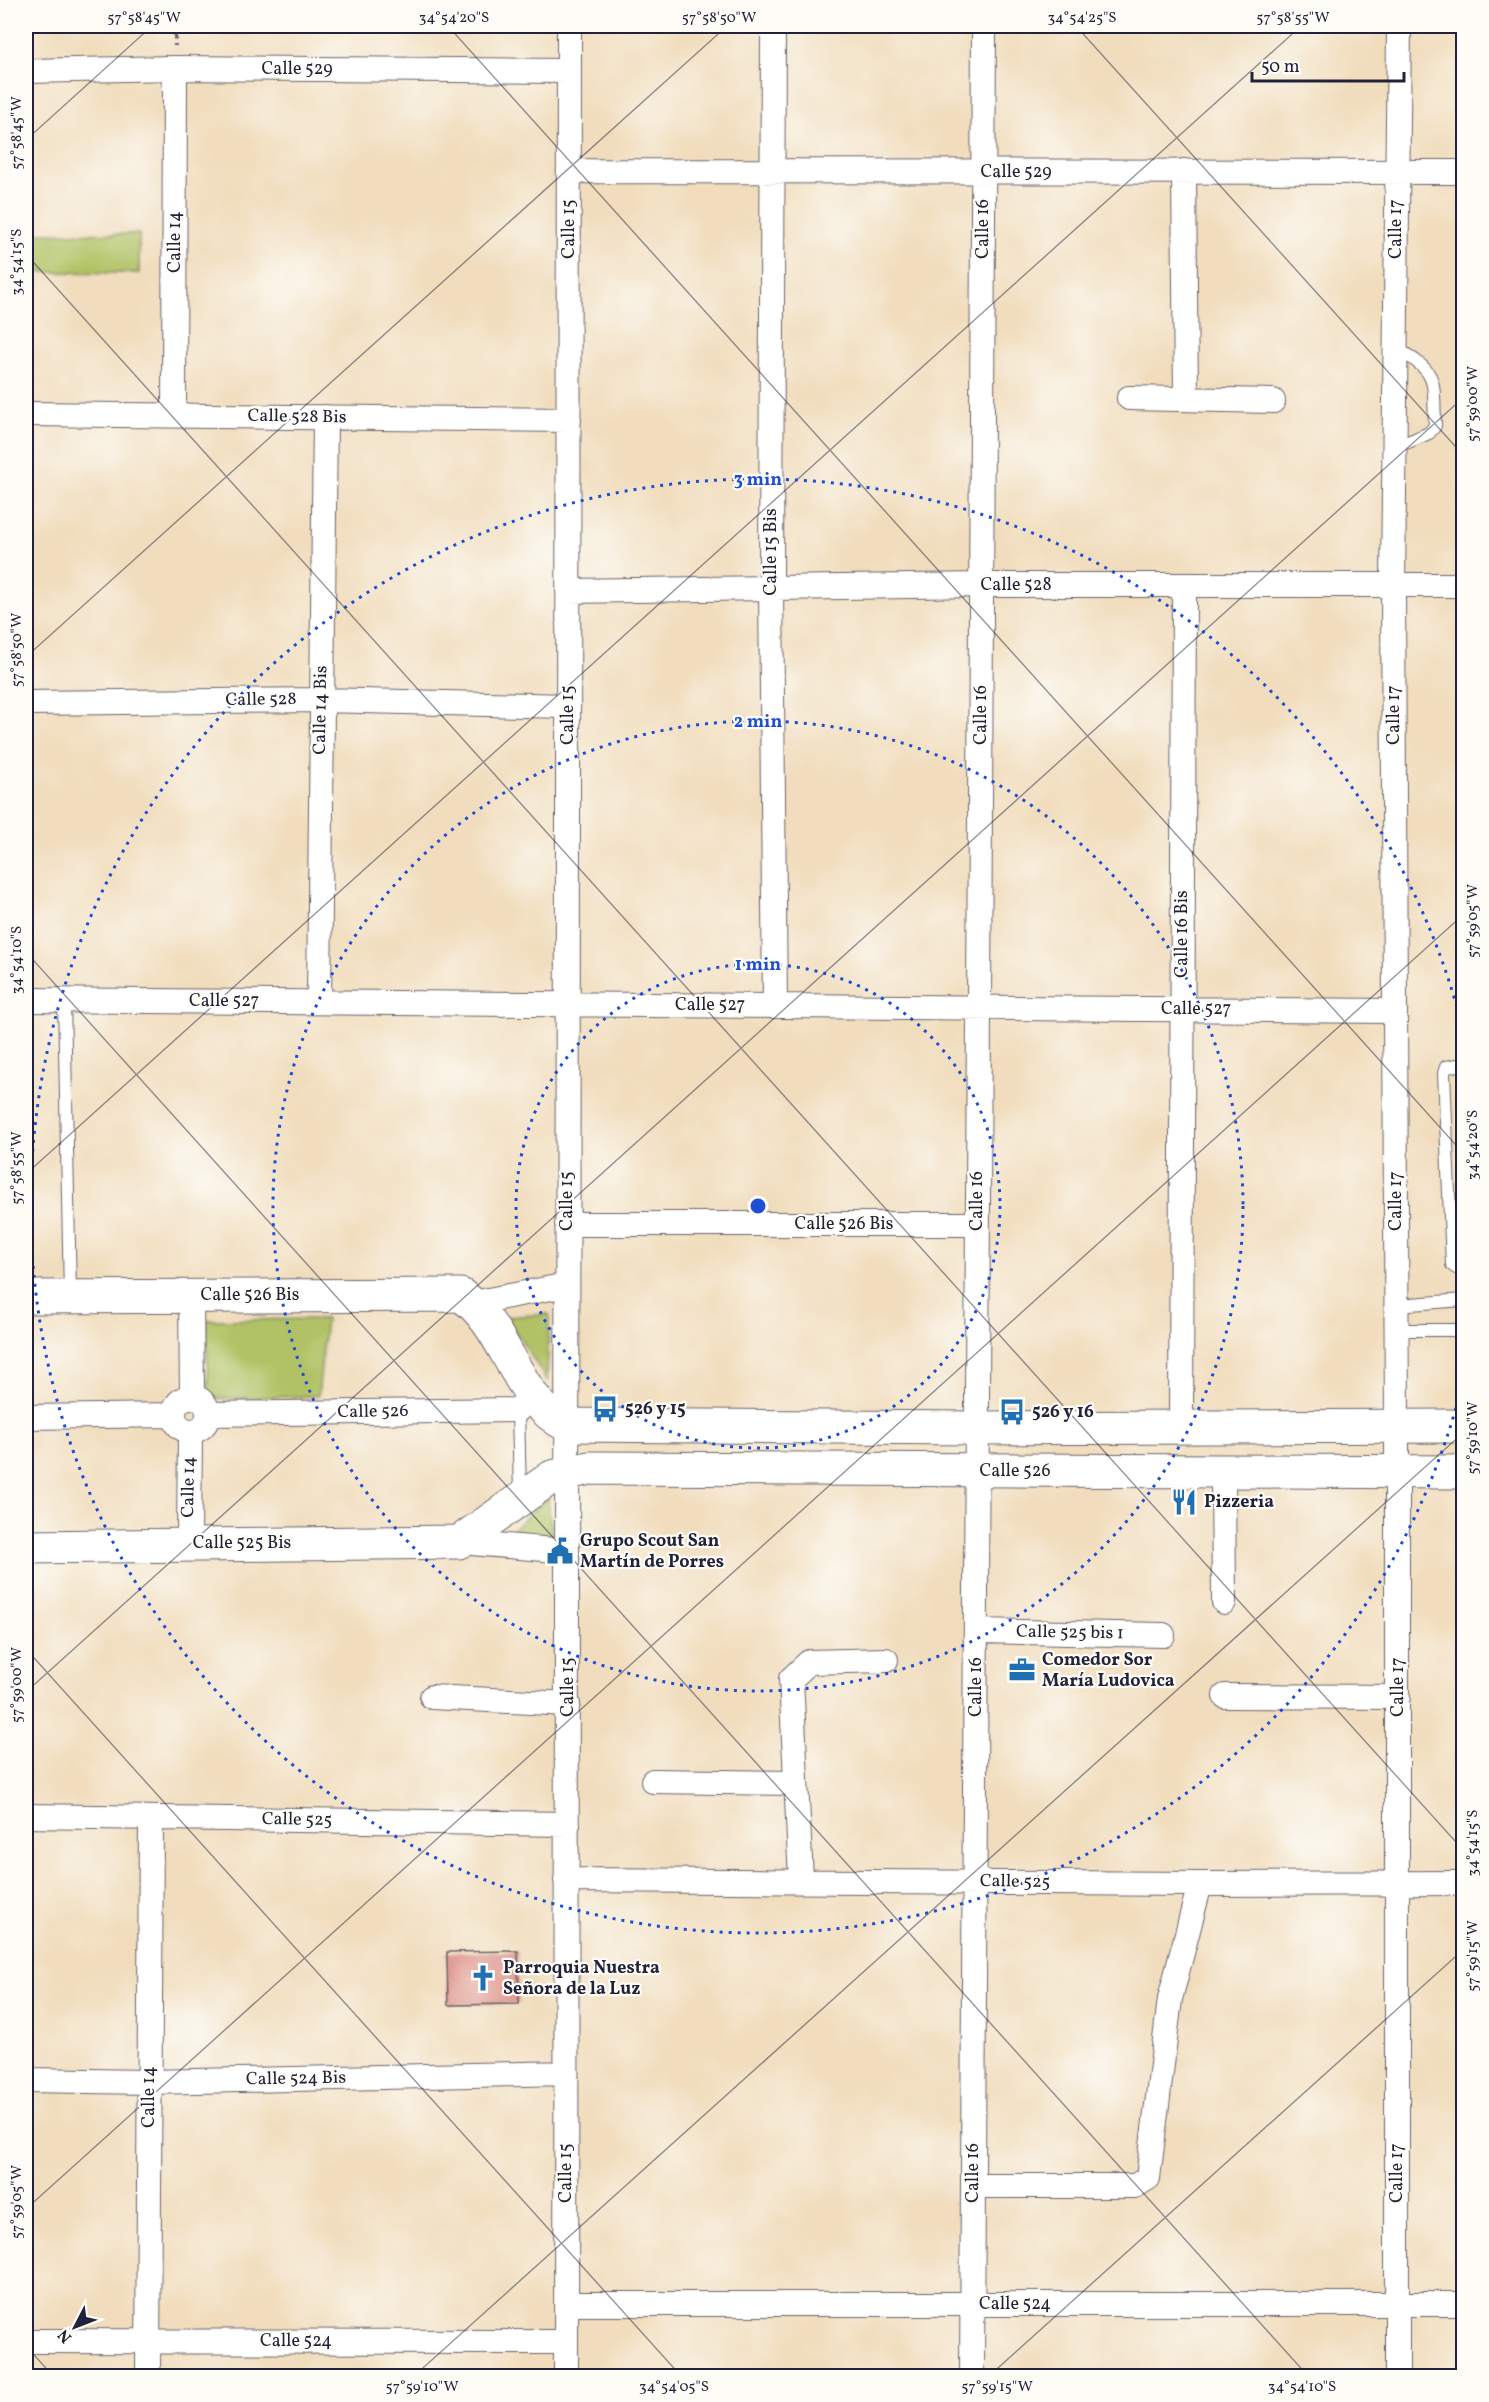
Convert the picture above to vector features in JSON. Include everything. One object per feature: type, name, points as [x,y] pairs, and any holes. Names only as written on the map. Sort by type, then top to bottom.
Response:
[{"type":"main road","name":"Calle 526 Bis","points":[[26,1297],[451,1294],[461,1295],[472,1303]]},
{"type":"main road","points":[[472,1303],[491,1325],[525,1403],[542,1409],[567,1425],[977,1428],[1464,1426]]},
{"type":"main road","name":"Calle 526","points":[[567,1473],[589,1468],[1464,1472]]},
{"type":"main road","points":[[459,1542],[552,1477],[567,1473]]},
{"type":"main road","name":"Calle 525 Bis","points":[[26,1546],[459,1542]]},
{"type":"street","name":"Calle 15","points":[[566,2376],[569,26]]},
{"type":"street","name":"Calle 15 Bis","points":[[773,26],[771,588],[775,1006]]},
{"type":"street","name":"Calle 16","points":[[972,2376],[984,26]]},
{"type":"street","name":"Calle 17","points":[[1397,2376],[1398,1697],[1394,585],[1396,171],[1400,26]]},
{"type":"street","name":"Calle 529","points":[[26,71],[175,68],[569,71]]},
{"type":"street","name":"Calle 14","points":[[174,415],[175,68]]},
{"type":"street","name":"Calle 529","points":[[569,171],[1464,172]]},
{"type":"street","points":[[1184,171],[1186,399]]},
{"type":"street","points":[[1129,398],[1273,401]]},
{"type":"street","name":"Calle 528 Bis","points":[[26,414],[568,420]]},
{"type":"street","name":"Calle 14 Bis","points":[[319,1002],[325,417]]},
{"type":"street","name":"Calle 528","points":[[568,591],[981,585],[1464,585]]},
{"type":"street","name":"Calle 16 Bis","points":[[1181,1428],[1184,585]]},
{"type":"street","name":"Calle 528","points":[[26,703],[321,700],[568,706]]},
{"type":"street","name":"Calle 527","points":[[26,1000],[1395,1011]]},
{"type":"street","name":"Calle 526 Bis","points":[[567,1224],[977,1224]]},
{"type":"street","name":"Calle 526 Bis","points":[[472,1303],[567,1285]]},
{"type":"street","points":[[191,1296],[192,1396]]},
{"type":"street","points":[[26,1417],[182,1423],[201,1429],[208,1420],[209,1414],[202,1400],[192,1396],[177,1404],[182,1423]]},
{"type":"street","name":"Calle 526","points":[[209,1414],[525,1403]]},
{"type":"street","name":"Calle 14","points":[[182,1423],[189,1543]]},
{"type":"street","points":[[1223,1471],[1224,1602]]},
{"type":"street","name":"Calle 525 Bis","points":[[459,1542],[567,1551]]},
{"type":"street","name":"Calle 525 bis 1","points":[[976,1631],[1163,1635]]},
{"type":"street","points":[[801,1880],[791,1679],[809,1662],[886,1660]]},
{"type":"street","points":[[1225,1696],[1398,1697]]},
{"type":"street","points":[[432,1697],[568,1704]]},
{"type":"street","points":[[653,1781],[796,1784]]},
{"type":"street","name":"Calle 525","points":[[26,1816],[568,1824]]},
{"type":"street","name":"Calle 14","points":[[148,2376],[151,1818]]},
{"type":"street","name":"Calle 525","points":[[566,1880],[1200,1884],[1464,1883]]},
{"type":"street","points":[[973,2186],[1135,2186],[1148,2178],[1170,1999],[1200,1884]]},
{"type":"street","name":"Calle 524 Bis","points":[[26,2080],[149,2082],[566,2073]]},
{"type":"street","name":"Calle 524","points":[[566,2304],[1464,2304]]},
{"type":"street","name":"Calle 524","points":[[26,2341],[566,2342]]},
{"type":"lane","points":[[1395,346],[1422,364],[1434,381],[1435,426],[1429,433],[1395,448]]},
{"type":"lane","points":[[64,1000],[70,1296]]},
{"type":"lane","points":[[1464,1064],[1446,1067],[1444,1073],[1452,1264],[1456,1268],[1464,1268]]},
{"type":"lane","points":[[1397,1305],[1464,1300]]},
{"type":"lane","points":[[1397,1330],[1464,1330]]},
{"type":"lane","points":[[520,1499],[525,1403]]},
{"type":"green space","points":[[26,233],[139,234],[139,273],[26,272]]},
{"type":"green space","points":[[1461,710],[1464,710],[1463,825]]},
{"type":"green space","points":[[549,1314],[547,1380],[506,1317]]},
{"type":"green space","points":[[326,1319],[318,1396],[209,1399],[206,1320]]},
{"type":"green space","points":[[548,1497],[552,1538],[507,1535]]},
{"type":"building","name":"Parroquia Nuestra Señora de la Luz","points":[[518,1951],[519,2004],[448,2005],[447,1952]]},
{"type":"place","name":"526 y 15","points":[[605,1409]]},
{"type":"place","name":"526 y 16","points":[[1012,1412]]},
{"type":"place","name":"Pizzeria","points":[[1184,1502]]},
{"type":"place","name":"Grupo Scout San Martín de Porres","points":[[560,1551]]},
{"type":"place","name":"Comedor Sor María Ludovica","points":[[1022,1670]]},
{"type":"place","name":"Parroquia Nuestra Señora de la Luz","points":[[483,1978]]}]
